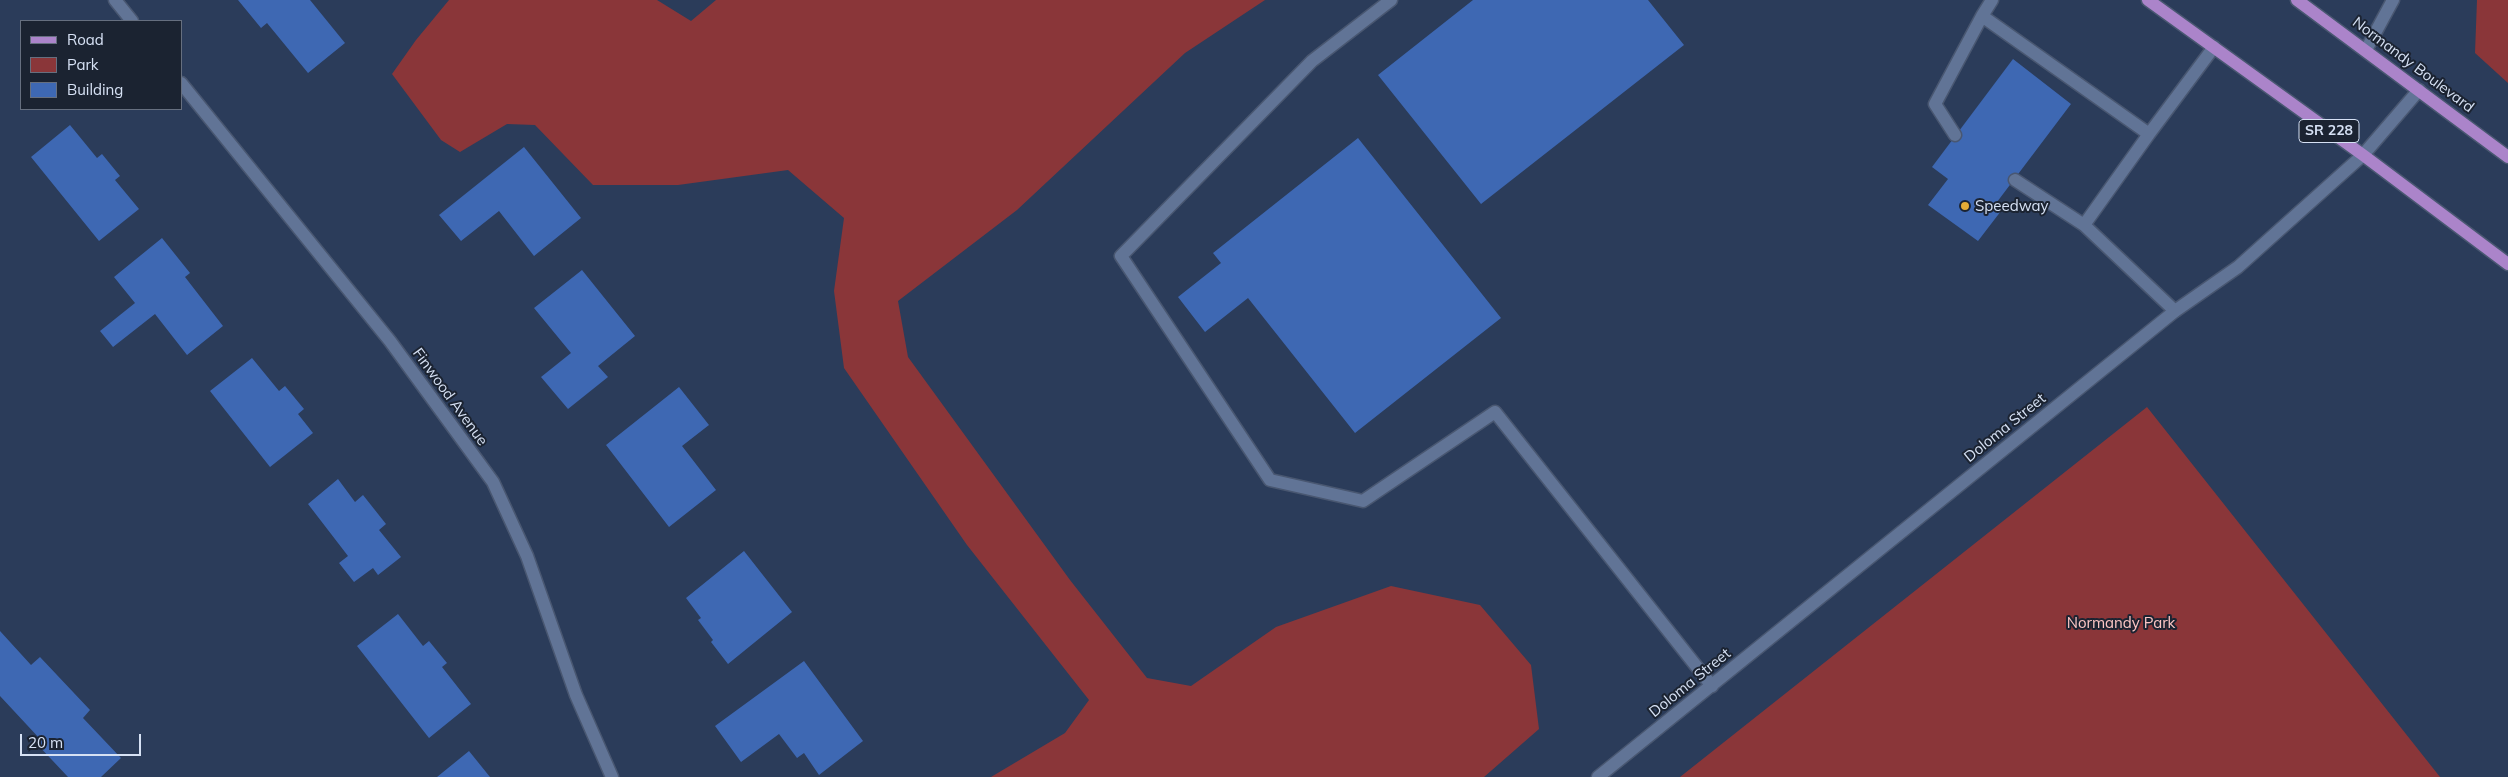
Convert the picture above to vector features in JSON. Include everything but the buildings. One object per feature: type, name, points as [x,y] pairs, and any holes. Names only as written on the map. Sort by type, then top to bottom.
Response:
[{"type":"main road","name":"SR 228","points":[[2148,0],[2363,155],[2508,264]]},
{"type":"main road","name":"Normandy Boulevard","points":[[2298,0],[2508,157]]},
{"type":"street","points":[[114,0],[131,20]]},
{"type":"street","points":[[1391,0],[1312,60],[1121,256],[1270,480],[1363,501],[1495,412],[1712,686]]},
{"type":"street","points":[[1955,135],[1935,104],[1992,0]]},
{"type":"street","points":[[2366,50],[2393,0]]},
{"type":"street","points":[[1982,16],[2149,134]]},
{"type":"street","points":[[2084,225],[2214,47]]},
{"type":"street","name":"Finwood Avenue","points":[[182,84],[390,341],[492,482],[527,556],[576,695],[612,777]]},
{"type":"street","name":"Doloma Street","points":[[1598,777],[2175,311],[2238,267],[2363,155],[2419,90]]},
{"type":"street","points":[[2015,180],[2084,225],[2175,311]]},
{"type":"green space","points":[[449,0],[657,0],[691,21],[716,0],[1265,0],[1185,53],[1017,210],[898,301],[908,357],[1070,580],[1147,678],[1191,686],[1276,627],[1391,586],[1480,605],[1531,665],[1539,729],[1484,777],[991,777],[1065,733],[1089,700],[967,545],[844,368],[834,291],[844,218],[788,170],[678,185],[593,185],[535,125],[507,124],[460,152],[441,140],[392,74],[416,40]]},
{"type":"green space","points":[[2477,0],[2508,0],[2508,83],[2475,53]]},
{"type":"green space","name":"Normandy Park","points":[[2147,407],[2440,777],[1680,777]]},
{"type":"place","name":"Speedway","points":[[1965,206]]}]
